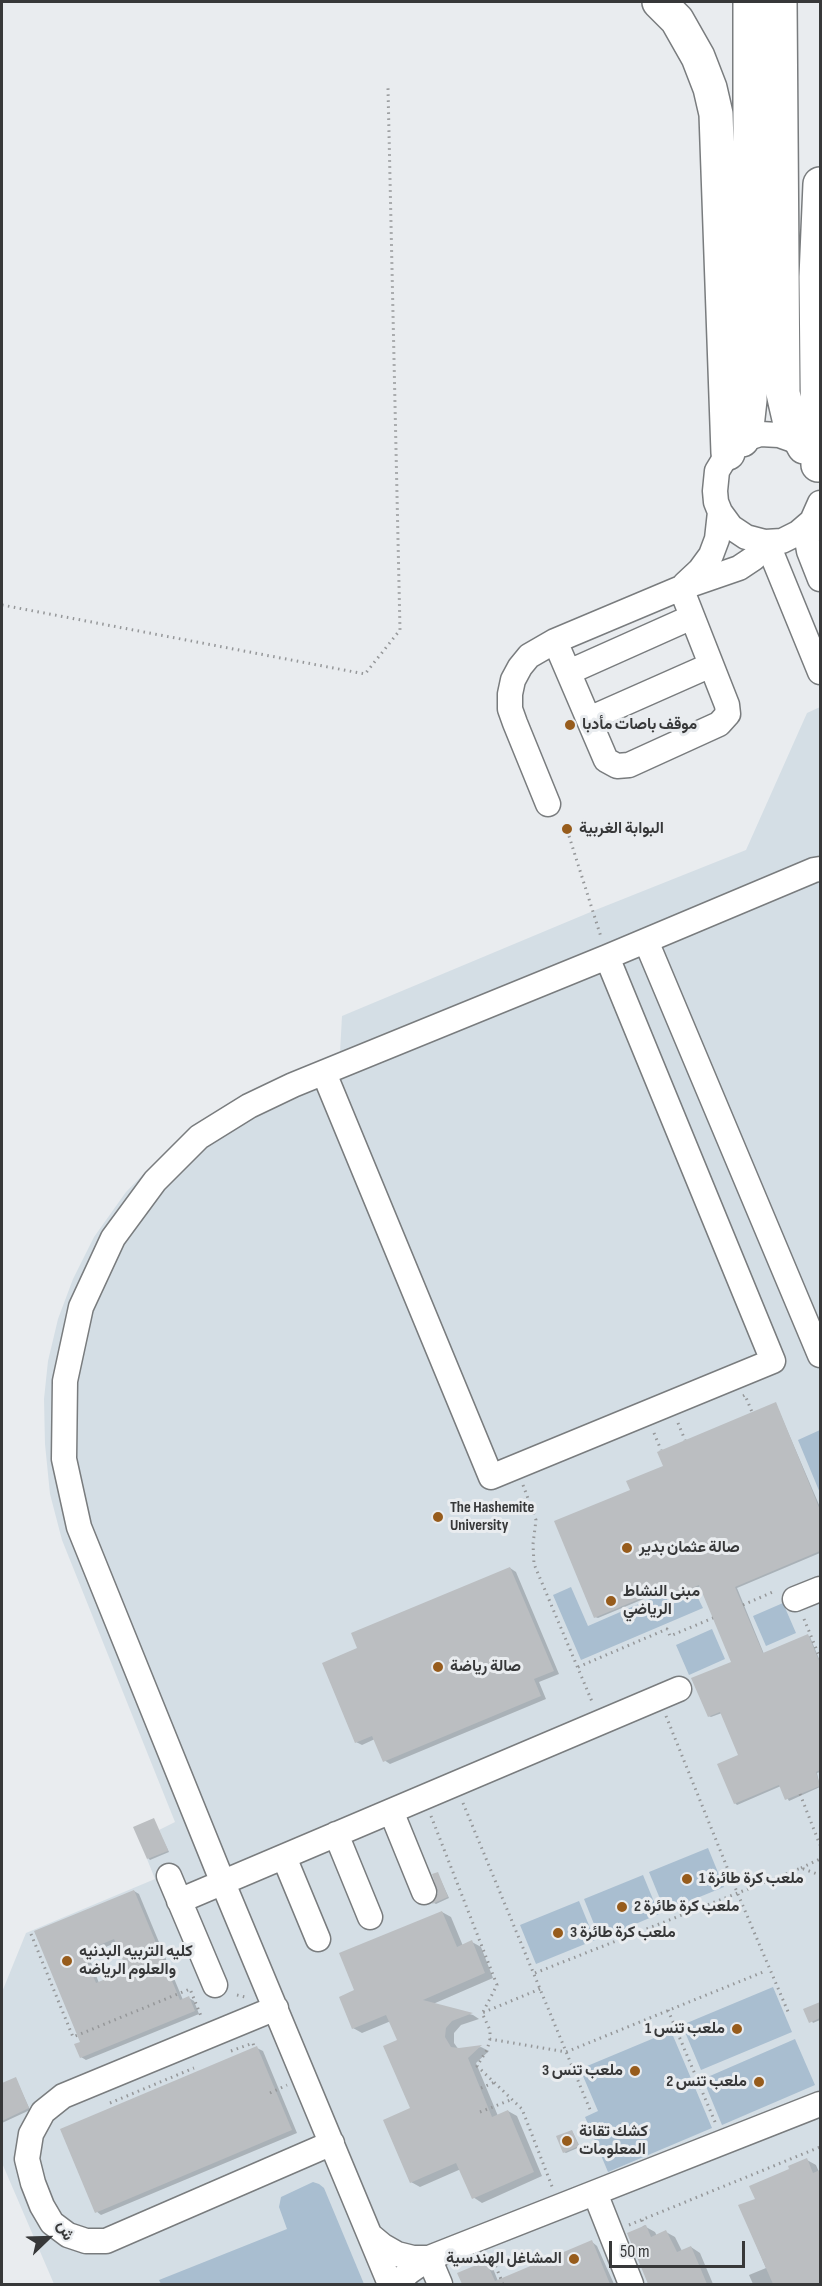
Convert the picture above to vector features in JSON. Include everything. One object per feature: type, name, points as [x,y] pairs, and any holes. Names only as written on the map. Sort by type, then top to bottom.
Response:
[{"type":"highway","points":[[659,2],[677,20],[698,57],[710,88],[716,114],[735,447]]},
{"type":"highway","points":[[735,447],[747,427],[750,400],[750,2]]},
{"type":"highway","points":[[780,2],[783,393],[789,419],[814,462]]},
{"type":"highway","points":[[814,462],[816,277],[820,184]]},
{"type":"street","points":[[681,588],[700,570],[711,555],[717,539],[720,512],[715,481],[722,461],[735,447],[751,436],[770,434],[788,437],[814,462]]},
{"type":"street","points":[[820,503],[809,551],[820,579]]},
{"type":"street","points":[[720,512],[738,533],[755,541],[782,541],[813,529]]},
{"type":"street","points":[[548,804],[510,709],[513,680],[520,667],[530,656],[555,641],[681,588],[747,564],[765,542]]},
{"type":"street","points":[[765,542],[773,556],[820,672]]},
{"type":"street","points":[[555,641],[606,759],[617,766],[634,763],[718,724],[726,718],[727,705],[681,588]]},
{"type":"street","points":[[569,672],[692,617]]},
{"type":"street","points":[[589,719],[711,665]]},
{"type":"street","points":[[390,2284],[79,1527],[64,1459],[64,1381],[81,1307],[113,1238],[155,1181],[199,1137],[249,1106],[324,1072],[818,868]]},
{"type":"street","points":[[646,940],[820,1355]]},
{"type":"street","points":[[324,1072],[491,1477],[773,1361],[607,957]]},
{"type":"street","points":[[795,1599],[820,1589]]},
{"type":"street","points":[[180,1901],[669,1693]]},
{"type":"street","points":[[391,1811],[424,1892]]},
{"type":"street","points":[[336,1834],[370,1917]]},
{"type":"street","points":[[284,1857],[318,1939]]},
{"type":"street","points":[[169,1876],[215,1985]]},
{"type":"street","points":[[276,2008],[63,2096],[43,2112],[31,2134],[27,2159],[42,2206],[52,2223],[68,2235],[86,2241],[106,2241],[332,2143]]},
{"type":"street","points":[[396,2284],[429,2258],[820,2104]]},
{"type":"street","points":[[595,2193],[631,2284]]},
{"type":"street","points":[[371,2236],[397,2254],[412,2258],[429,2258]]},
{"type":"street","points":[[429,2258],[440,2284]]},
{"type":"path","points":[[2,605],[365,674],[400,630],[388,88]]},
{"type":"path","points":[[568,836],[607,957]]},
{"type":"path","points":[[670,1425],[678,1422],[685,1440]]},
{"type":"path","points":[[661,1450],[654,1431],[662,1428]]},
{"type":"path","points":[[533,1481],[522,1486],[536,1520],[533,1544],[534,1564],[601,1722]]},
{"type":"path","points":[[578,1667],[667,1629],[670,1636],[713,1618]]},
{"type":"path","points":[[669,1693],[737,1892],[789,2014]]},
{"type":"path","points":[[455,1784],[591,2112]]},
{"type":"path","points":[[800,1794],[820,1845]]},
{"type":"path","points":[[424,1797],[497,1985],[482,2013]]},
{"type":"path","points":[[534,1974],[820,1859]]},
{"type":"path","points":[[801,1868],[820,1875]]},
{"type":"path","points":[[31,1934],[73,2037],[126,2013],[190,1989],[205,2024]]},
{"type":"path","points":[[490,2039],[566,2052],[763,1972]]},
{"type":"path","points":[[482,2013],[540,1989]]},
{"type":"path","points":[[247,2004],[249,1999]]},
{"type":"path","points":[[668,2010],[715,2124]]},
{"type":"path","points":[[482,2013],[490,2030],[490,2039],[487,2050],[477,2066],[522,2109],[560,2207]]},
{"type":"path","points":[[231,2051],[253,2043],[254,2047]]},
{"type":"path","points":[[110,2103],[156,2086],[194,2068]]},
{"type":"path","points":[[481,2088],[495,2082]]},
{"type":"path","points":[[480,2112],[513,2099]]},
{"type":"path","points":[[610,2232],[820,2147]]},
{"type":"path","points":[[642,2220],[644,2226]]},
{"type":"path","points":[[483,2237],[503,2284]]},
{"type":"shaded area","name":"The Hashemite University","points":[[820,707],[820,2284],[54,2284],[2,2163],[2,1992],[26,1933],[155,1879],[147,1859],[168,1851],[159,1830],[175,1822],[62,1540],[50,1494],[45,1444],[44,1399],[48,1361],[58,1319],[73,1279],[94,1237],[126,1192],[174,1143],[212,1115],[340,1053],[342,1016],[746,850],[807,713]]},
{"type":"shaded area","points":[[820,1430],[820,1493],[798,1440]]},
{"type":"shaded area","points":[[571,1587],[588,1626],[664,1593],[670,1605],[696,1594],[703,1608],[581,1660],[553,1595]]},
{"type":"shaded area","points":[[783,1603],[796,1633],[766,1646],[753,1616]]},
{"type":"shaded area","points":[[712,1629],[725,1659],[689,1675],[676,1645]]},
{"type":"shaded area","name":"ملعب كرة طائرة 1","points":[[708,1848],[724,1887],[665,1911],[649,1872]]},
{"type":"shaded area","name":"ملعب كرة طائرة 2","points":[[643,1875],[659,1914],[600,1939],[584,1899]]},
{"type":"shaded area","name":"ملعب كرة طائرة 3","points":[[579,1901],[595,1940],[536,1964],[520,1925]]},
{"type":"shaded area","name":"ملعب تنس 1","points":[[773,1987],[792,2032],[701,2070],[682,2025]]},
{"type":"shaded area","points":[[671,2031],[712,2128],[608,2172],[585,2117],[598,2111],[580,2069]]},
{"type":"shaded area","name":"ملعب تنس 2","points":[[795,2039],[815,2085],[722,2125],[703,2079]]},
{"type":"shaded area","points":[[313,2182],[324,2188],[364,2284],[161,2284],[159,2280],[287,2229],[279,2207],[281,2197]]},
{"type":"building","name":"مبنى النشاط الرياضي","points":[[776,1402],[820,1510],[820,1551],[735,1587],[763,1653],[808,1634],[820,1663],[820,1770],[816,1772],[820,1786],[785,1800],[779,1785],[734,1804],[717,1764],[738,1755],[720,1712],[708,1717],[691,1678],[731,1662],[699,1585],[672,1596],[668,1587],[594,1618],[554,1521],[630,1490],[626,1481],[663,1466],[657,1452]]},
{"type":"building","name":"صالة رياضة","points":[[510,1567],[554,1671],[534,1679],[541,1696],[383,1762],[372,1736],[355,1743],[322,1663],[357,1648],[351,1633]]},
{"type":"building","points":[[154,1818],[168,1850],[147,1859],[133,1827]]},
{"type":"building","points":[[438,1872],[448,1897],[432,1904],[438,1893],[432,1874]]},
{"type":"building","name":"كليه التربيه البدنيه والعلوم الرياضه","points":[[134,1890],[180,2000],[189,1996],[195,2011],[80,2058],[74,2044],[80,2042],[34,1931]],"holes":[[[114,1939],[127,1970],[96,1983],[83,1952]]]},
{"type":"building","points":[[442,1911],[457,1947],[472,1940],[485,1973],[423,2000],[473,2013],[452,2021],[446,2028],[445,2037],[451,2047],[482,2045],[468,2058],[492,2117],[508,2110],[534,2172],[472,2199],[456,2163],[410,2183],[383,2120],[410,2108],[383,2046],[397,2040],[386,2015],[352,2029],[339,1997],[354,1990],[339,1953]]},
{"type":"building","points":[[820,2002],[820,2018],[809,2023],[803,2009]]},
{"type":"building","points":[[257,2046],[292,2130],[95,2213],[60,2129]]},
{"type":"building","points":[[16,2077],[29,2108],[2,2121],[2,2083]]},
{"type":"building","name":"كشك تقانة المعلومات","points":[[572,2130],[579,2146],[563,2153],[556,2136]]},
{"type":"building","points":[[807,2158],[813,2173],[820,2170],[820,2284],[773,2284],[738,2205],[755,2199],[749,2186],[789,2169],[788,2166]]},
{"type":"building","points":[[646,2225],[651,2237],[666,2230],[677,2252],[691,2246],[707,2284],[648,2284],[627,2233]]},
{"type":"building","name":"المشاغل الهندسية","points":[[592,2240],[610,2284],[462,2284],[457,2273],[486,2261],[495,2281]]},
{"type":"place","name":"موقف باصات مأدبا","points":[[570,725]]},
{"type":"place","name":"البوابة الغربية","points":[[567,829]]},
{"type":"place","name":"The Hashemite University","points":[[438,1517]]},
{"type":"place","name":"صالة عثمان بدير","points":[[627,1548]]},
{"type":"place","name":"مبنى النشاط الرياضي","points":[[611,1601]]},
{"type":"place","name":"صالة رياضة","points":[[438,1667]]},
{"type":"place","name":"ملعب كرة طائرة 1","points":[[687,1879]]},
{"type":"place","name":"ملعب كرة طائرة 2","points":[[622,1907]]},
{"type":"place","name":"ملعب كرة طائرة 3","points":[[558,1933]]},
{"type":"place","name":"كليه التربيه البدنيه والعلوم الرياضه","points":[[67,1961]]},
{"type":"place","name":"ملعب تنس 1","points":[[737,2029]]},
{"type":"place","name":"ملعب تنس 3","points":[[635,2071]]},
{"type":"place","name":"ملعب تنس 2","points":[[759,2082]]},
{"type":"place","name":"كشك تقانة المعلومات","points":[[567,2141]]},
{"type":"place","name":"المشاغل الهندسية","points":[[574,2259]]}]
